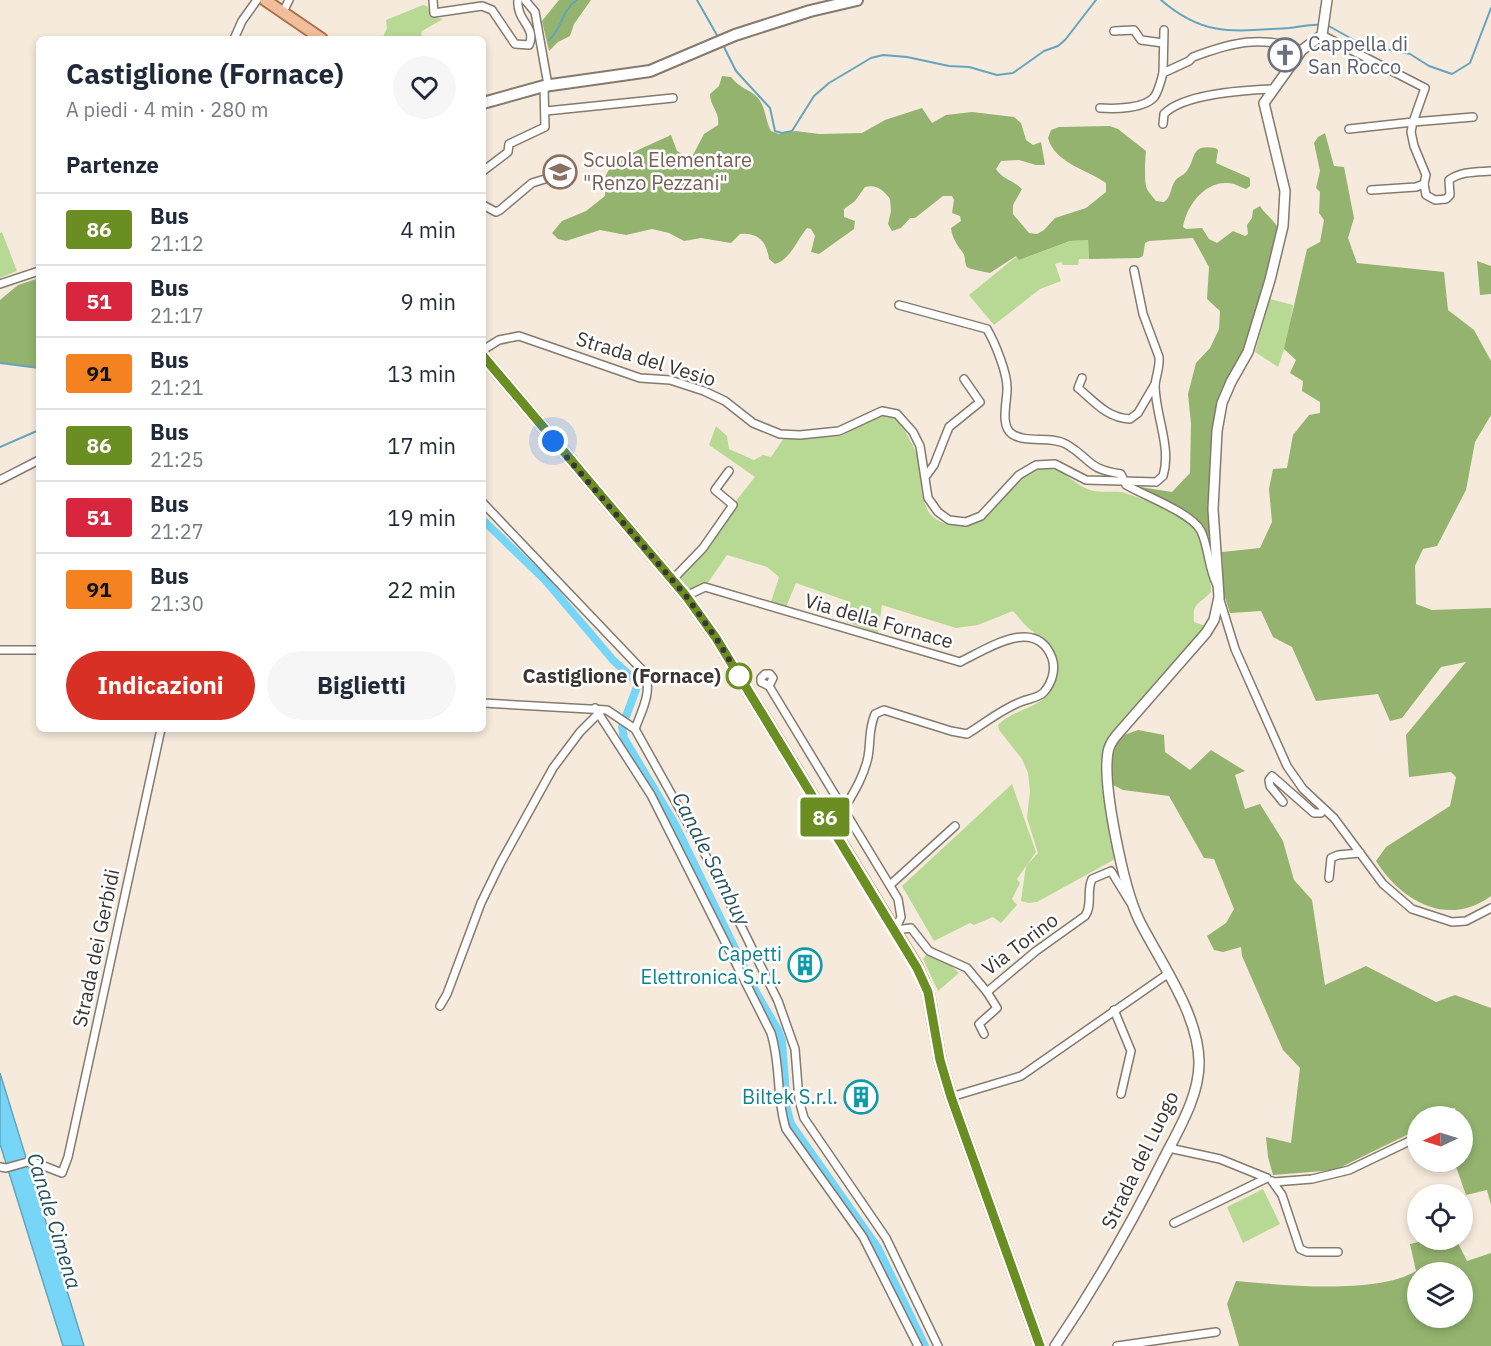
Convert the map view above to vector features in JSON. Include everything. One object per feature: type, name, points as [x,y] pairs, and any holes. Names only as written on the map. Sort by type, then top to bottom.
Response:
[{"type":"main road","points":[[266,0],[318,36]]},
{"type":"main road","points":[[486,102],[546,85],[650,71],[735,35],[810,11],[856,0]]},
{"type":"main road","points":[[486,360],[686,596],[716,638],[920,973],[928,992],[940,1060],[951,1097],[1040,1346]]},
{"type":"street","points":[[235,36],[242,21],[257,0]]},
{"type":"street","points":[[282,12],[289,0]]},
{"type":"street","points":[[433,0],[434,13],[482,6],[492,10],[515,44],[529,45],[531,34],[528,25],[520,16],[518,0]]},
{"type":"street","points":[[486,169],[508,152],[509,144],[543,130],[546,122],[546,85],[535,12],[525,0]]},
{"type":"street","points":[[1218,592],[1213,509],[1219,422],[1226,392],[1248,352],[1270,280],[1283,226],[1285,191],[1264,110],[1266,98],[1302,50],[1324,28],[1327,0]]},
{"type":"street","points":[[1324,28],[1425,88],[1411,132],[1426,175],[1424,184],[1429,199],[1446,199],[1450,195],[1449,180],[1454,177],[1468,172],[1491,171]]},
{"type":"street","points":[[1114,31],[1134,30],[1141,40],[1163,43]]},
{"type":"street","points":[[1100,108],[1146,103],[1154,98],[1163,73],[1164,30]]},
{"type":"street","points":[[1163,73],[1177,68],[1193,57],[1240,42],[1257,40],[1288,44],[1302,50]]},
{"type":"street","points":[[1163,124],[1164,114],[1170,107],[1182,101],[1228,92],[1272,89]]},
{"type":"street","points":[[546,111],[673,98]]},
{"type":"street","points":[[1348,129],[1473,117]]},
{"type":"street","points":[[486,207],[496,212],[528,186],[545,179]]},
{"type":"street","points":[[1371,190],[1416,187],[1424,184]]},
{"type":"street","name":"Strada del Vesio","points":[[486,348],[499,340],[519,336],[633,375],[670,380],[725,400],[753,423],[780,434],[800,435],[839,431],[882,411],[897,414],[913,432],[920,446],[928,498],[938,512],[949,520],[966,522],[981,516],[1019,475],[1036,465],[1055,464],[1086,480],[1156,482],[1163,476],[1166,458],[1155,384],[1160,365],[1159,357],[1143,314],[1134,270]]},
{"type":"street","points":[[0,284],[36,272]]},
{"type":"street","name":"Strada del Vesio","points":[[899,305],[987,329],[1008,382],[1005,423],[1009,432],[1018,437],[1064,443],[1094,468],[1101,472],[1121,474],[1124,481]]},
{"type":"street","points":[[1082,378],[1078,388],[1107,413],[1118,418],[1130,419],[1138,413],[1155,384]]},
{"type":"street","points":[[926,476],[934,465],[949,427],[980,402],[964,379]]},
{"type":"street","points":[[0,480],[36,462]]},
{"type":"street","points":[[675,583],[676,576],[703,548],[733,505],[716,490],[729,471]]},
{"type":"street","points":[[1124,481],[1143,495],[1195,522],[1203,536],[1210,571],[1235,649],[1287,766],[1303,789],[1334,818],[1383,884],[1412,909],[1452,922],[1466,921],[1491,908]]},
{"type":"street","points":[[486,506],[644,672],[648,680],[647,697],[635,729]]},
{"type":"street","name":"Via della Fornace","points":[[686,596],[705,588],[960,662],[1011,638],[1028,635],[1039,639],[1051,655],[1054,667],[1051,680],[1043,694],[1011,706],[967,734],[884,710],[875,714],[868,730],[868,755],[862,776],[844,809]]},
{"type":"street","name":"Strada del Luogo","points":[[1055,1346],[1086,1300],[1130,1226],[1191,1101],[1198,1075],[1199,1060],[1195,1037],[1169,973],[1135,909],[1109,801],[1108,751],[1116,736],[1206,633],[1214,620],[1218,592]]},
{"type":"street","points":[[0,650],[36,650]]},
{"type":"street","points":[[768,686],[890,885],[901,910],[895,930]]},
{"type":"street","points":[[486,703],[607,710],[635,729],[711,865],[785,1017],[795,1049],[799,1100],[804,1118],[886,1238],[938,1346]]},
{"type":"street","points":[[440,1006],[447,994],[481,903],[500,864],[553,768],[597,711]]},
{"type":"street","points":[[597,711],[651,795],[771,1034],[776,1048],[782,1116],[786,1129],[863,1237],[918,1346]]},
{"type":"street","name":"Strada dei Gerbidi","points":[[3,1168],[31,1161],[62,1173],[68,1157],[160,732]]},
{"type":"street","points":[[1283,802],[1270,786],[1269,780],[1272,776],[1314,813],[1321,813],[1324,809]]},
{"type":"street","points":[[890,885],[955,826]]},
{"type":"street","points":[[1329,878],[1331,858],[1338,855],[1360,854]]},
{"type":"street","name":"Via Torino","points":[[895,930],[911,928],[929,951],[967,968],[987,992],[1036,951],[1085,916],[1088,912],[1090,882],[1106,871],[1114,874],[1135,909]]},
{"type":"street","points":[[951,1097],[1021,1076],[1169,973]]},
{"type":"street","points":[[984,1034],[979,1024],[997,1008],[987,992]]},
{"type":"street","points":[[1114,1010],[1131,1051],[1121,1094]]},
{"type":"street","points":[[1174,1223],[1271,1180],[1312,1179],[1349,1170],[1407,1142]]},
{"type":"street","points":[[1169,1148],[1220,1159],[1271,1180],[1282,1195],[1300,1249],[1306,1252],[1338,1252]]},
{"type":"street","points":[[1117,1346],[1216,1332]]},
{"type":"green space","points":[[559,0],[591,0],[574,24],[570,36],[558,42],[549,51],[542,21]]},
{"type":"green space","points":[[423,5],[427,6],[432,17],[443,19],[422,31],[423,36],[383,36],[387,28],[386,20]]},
{"type":"green space","points":[[722,76],[731,77],[758,98],[771,131],[779,134],[796,131],[819,134],[862,133],[885,120],[922,108],[932,123],[946,115],[972,112],[1014,117],[1021,123],[1026,140],[1033,145],[1041,142],[1045,165],[1019,160],[1001,161],[996,169],[1022,189],[1013,205],[1013,214],[1029,233],[1037,234],[1055,218],[1086,208],[1106,192],[1106,183],[1072,165],[1057,154],[1048,138],[1051,130],[1059,127],[1110,126],[1118,129],[1146,151],[1146,186],[1156,201],[1167,200],[1175,181],[1186,172],[1197,150],[1201,148],[1215,148],[1218,150],[1216,163],[1250,178],[1250,186],[1246,189],[1235,184],[1219,183],[1204,191],[1192,204],[1183,227],[1186,229],[1202,228],[1209,239],[1217,243],[1233,231],[1245,236],[1248,234],[1247,225],[1252,218],[1253,210],[1260,206],[1278,229],[1273,257],[1243,353],[1219,396],[1216,413],[1211,541],[1201,523],[1185,510],[1134,486],[1172,492],[1190,473],[1191,424],[1188,394],[1196,363],[1210,348],[1219,329],[1220,311],[1207,299],[1209,267],[1193,238],[1149,241],[1145,243],[1143,256],[1139,258],[1089,259],[1088,240],[1070,241],[1019,260],[1016,256],[990,273],[971,269],[966,265],[964,255],[951,228],[961,221],[960,216],[952,213],[954,200],[952,196],[943,196],[915,218],[910,218],[901,228],[892,231],[888,224],[891,211],[890,199],[882,190],[873,186],[865,187],[855,201],[844,209],[844,217],[855,221],[854,229],[819,254],[811,252],[815,236],[811,229],[807,228],[789,254],[775,264],[769,259],[764,243],[757,237],[746,234],[740,234],[731,243],[701,238],[684,241],[669,233],[652,229],[626,235],[600,230],[566,241],[558,239],[552,233],[562,221],[586,211],[605,196],[607,173],[627,156],[671,135],[677,151],[684,155],[693,155],[704,134],[718,125],[718,116],[710,94],[719,86]]},
{"type":"green space","points":[[1325,133],[1334,166],[1344,167],[1354,218],[1348,238],[1357,263],[1444,272],[1448,310],[1474,330],[1491,361],[1491,415],[1475,442],[1466,490],[1437,546],[1423,549],[1415,566],[1416,604],[1432,610],[1491,608],[1491,896],[1475,905],[1458,910],[1442,910],[1427,906],[1412,898],[1398,888],[1376,861],[1386,847],[1450,806],[1456,777],[1451,772],[1409,777],[1406,735],[1466,662],[1441,667],[1402,718],[1390,721],[1378,694],[1316,701],[1292,647],[1273,637],[1261,611],[1230,613],[1223,592],[1222,552],[1260,548],[1272,522],[1269,489],[1273,469],[1287,468],[1293,435],[1309,415],[1320,413],[1320,402],[1302,391],[1303,381],[1290,373],[1296,360],[1284,349],[1307,249],[1320,242],[1324,220],[1319,213],[1320,192],[1316,188],[1320,171],[1314,143]]},
{"type":"green space","points":[[2,232],[17,271],[0,278],[0,233]]},
{"type":"green space","points":[[1088,240],[1089,259],[1079,259],[1078,265],[1063,265],[1061,262],[1055,264],[1061,281],[1040,289],[994,325],[969,295],[1017,256],[1019,260],[1070,241]]},
{"type":"green space","points":[[1477,261],[1491,266],[1491,294],[1480,295]]},
{"type":"green space","points":[[36,279],[36,368],[0,363],[0,300],[18,285]]},
{"type":"green space","points":[[1270,299],[1293,305],[1288,338],[1278,367],[1255,352]]},
{"type":"green space","points":[[881,415],[896,419],[901,424],[917,456],[925,505],[935,519],[944,523],[961,526],[974,523],[985,516],[1024,476],[1037,470],[1053,469],[1090,490],[1121,492],[1135,496],[1180,516],[1192,523],[1200,537],[1211,592],[1195,607],[1194,622],[1208,627],[1113,733],[1103,750],[1101,775],[1117,858],[1037,902],[1021,901],[1026,866],[1038,853],[1027,818],[1030,791],[1028,773],[1022,759],[999,730],[998,725],[1008,717],[1045,698],[1053,687],[1057,669],[1048,645],[1013,611],[978,625],[956,628],[882,605],[878,633],[846,622],[850,602],[796,583],[786,607],[771,602],[779,577],[767,567],[727,555],[705,587],[680,590],[676,576],[755,477],[709,445],[716,426],[727,436],[729,449],[754,460],[763,455],[771,457],[784,438],[809,439],[841,436]]},
{"type":"green space","points":[[1138,730],[1164,735],[1165,752],[1190,770],[1211,750],[1245,771],[1235,775],[1245,809],[1260,804],[1283,841],[1294,880],[1312,900],[1325,985],[1366,966],[1436,1002],[1455,995],[1491,1008],[1491,1205],[1487,1190],[1473,1193],[1473,1184],[1462,1184],[1458,1172],[1473,1172],[1473,1106],[1407,1106],[1407,1135],[1335,1170],[1273,1175],[1266,1137],[1291,1143],[1300,1068],[1283,1050],[1242,956],[1241,947],[1223,952],[1214,950],[1207,936],[1226,923],[1234,909],[1214,859],[1204,858],[1169,796],[1123,790],[1113,785],[1111,761],[1116,738]]},
{"type":"green space","points":[[1012,784],[1036,852],[1017,879],[1020,883],[1012,899],[1017,905],[1001,923],[993,917],[974,925],[970,923],[934,941],[902,886]]},
{"type":"green space","points":[[927,954],[949,964],[959,973],[938,991],[923,959]]},
{"type":"green space","points":[[1263,1189],[1280,1224],[1243,1243],[1227,1207]]},
{"type":"green space","points":[[1411,1250],[1462,1250],[1467,1261],[1491,1253],[1491,1346],[1239,1346],[1227,1304],[1236,1281],[1354,1286],[1377,1283],[1407,1275],[1407,1328],[1473,1328],[1473,1262],[1414,1262]]},
{"type":"water","points":[[0,1073],[84,1346],[63,1346],[0,1144]]},
{"type":"waterway","points":[[549,40],[568,9],[577,0]]},
{"type":"waterway","points":[[697,0],[718,37]]},
{"type":"waterway","points":[[723,45],[736,71],[770,108],[775,131],[782,133],[792,131],[814,96],[829,83],[871,58],[883,55],[907,57],[949,66],[969,67],[997,75],[1013,73],[1044,51],[1058,46],[1065,40],[1096,0]]},
{"type":"waterway","points":[[1161,0],[1192,21],[1221,29],[1252,30],[1322,25]]},
{"type":"waterway","points":[[1327,25],[1361,44],[1410,54],[1429,66],[1452,74],[1470,63],[1491,8]]},
{"type":"waterway","points":[[0,363],[36,368]]},
{"type":"waterway","points":[[0,447],[36,431]]},
{"type":"waterway","name":"Canale Sambuy","points":[[486,523],[545,580],[613,660],[636,681],[637,687],[622,727],[624,738],[675,824],[757,994],[778,1030],[782,1041],[787,1109],[791,1124],[878,1248],[925,1346]]},
{"type":"bus line","name":"86","points":[[486,360],[686,596],[716,638],[923,978],[928,992],[940,1060],[951,1097],[1040,1346]]},
{"type":"place","name":"Cappella di San Rocco","points":[[1285,55]]},
{"type":"place","name":"Scuola Elementare \"Renzo Pezzani\"","points":[[560,172]]},
{"type":"place","name":"Castiglione (Fornace)","points":[[739,676]]},
{"type":"place","name":"Capetti Elettronica S.r.l.","points":[[805,965]]},
{"type":"place","name":"Biltek S.r.l.","points":[[861,1097]]},
{"type":"route","points":[[553,441],[686,596],[716,638],[739,676]]},
{"type":"water label","name":"Canale Cimena","points":[[54,1221]]}]
